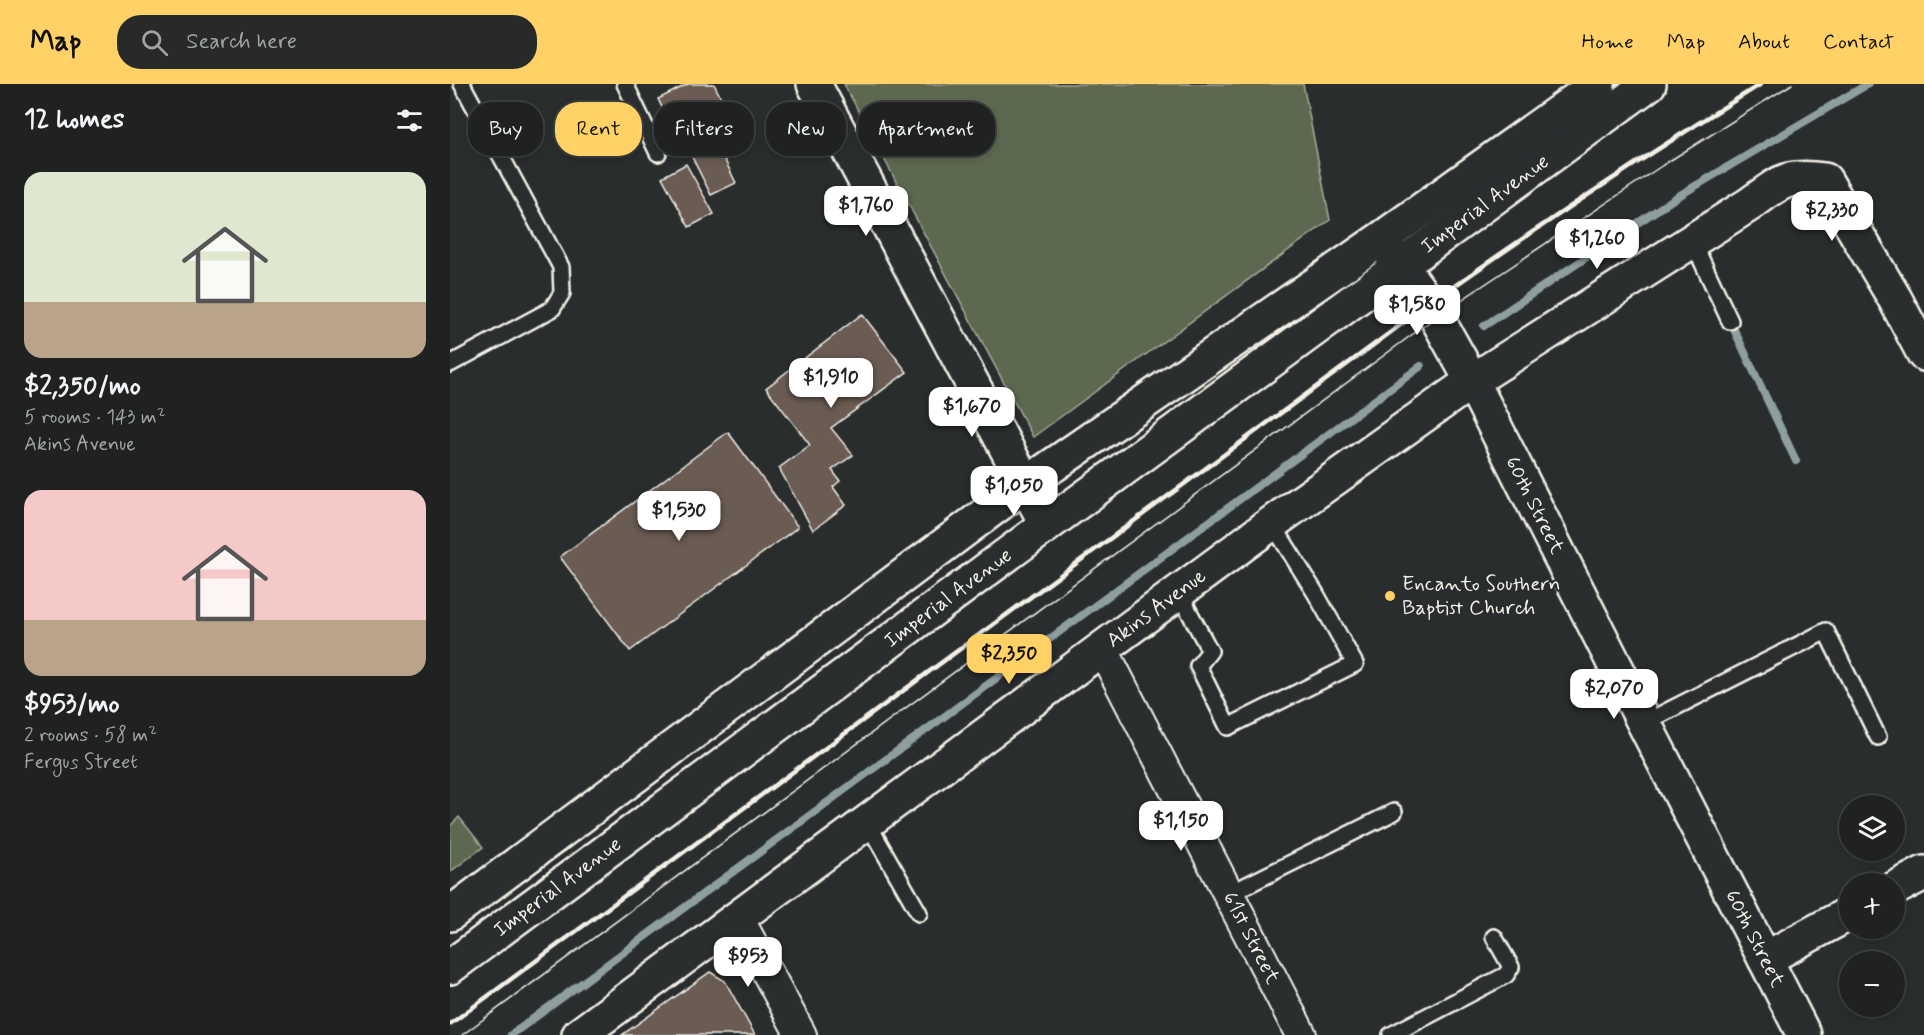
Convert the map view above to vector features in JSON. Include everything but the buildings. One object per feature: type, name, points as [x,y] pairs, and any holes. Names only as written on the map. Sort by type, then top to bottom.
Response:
[{"type":"main road","points":[[814,84],[1047,525]]},
{"type":"main road","name":"Imperial Avenue","points":[[450,914],[1026,484],[1381,239],[1598,84]]},
{"type":"main road","name":"Imperial Avenue","points":[[450,966],[1649,84]]},
{"type":"main road","name":"Akins Avenue","points":[[579,1035],[1272,523],[1472,381],[1750,204],[1780,182],[1800,177],[1825,180],[1913,305]]},
{"type":"main road","name":"60th Street","points":[[1381,239],[1429,304],[1472,381],[1804,1035]]},
{"type":"main road","points":[[1913,305],[1924,354]]},
{"type":"main road","points":[[1905,883],[1924,873]]},
{"type":"main road","points":[[1765,959],[1839,919]]},
{"type":"street","name":"61st Street","points":[[1102,648],[1301,1035]]},
{"type":"street","points":[[738,918],[801,1035]]},
{"type":"lane","points":[[450,364],[552,309],[562,294],[561,267],[462,84]]},
{"type":"lane","points":[[627,84],[654,144]]},
{"type":"lane","points":[[1692,240],[1730,321]]},
{"type":"lane","points":[[1178,591],[1210,651],[1198,666],[1228,727],[1355,664],[1316,594],[1272,523]]},
{"type":"lane","points":[[1644,723],[1826,631],[1878,737]]},
{"type":"lane","points":[[1229,894],[1394,812]]},
{"type":"lane","points":[[867,822],[919,913]]},
{"type":"lane","points":[[1391,1035],[1506,975],[1511,967],[1494,937]]},
{"type":"green space","points":[[844,84],[1303,84],[1330,220],[1033,437],[883,156],[995,156],[995,102],[858,102],[858,110]]},
{"type":"green space","points":[[459,817],[483,847],[450,872],[450,826]]},
{"type":"waterway","points":[[1484,326],[1675,198],[1868,84]]},
{"type":"waterway","points":[[1730,321],[1796,461]]},
{"type":"waterway","points":[[511,1035],[1421,366]]},
{"type":"tram line","points":[[462,1035],[1436,317],[1663,165],[1792,84]]},
{"type":"railway","points":[[450,1024],[1429,304],[1593,191],[1761,84]]},
{"type":"place","name":"Encanto Southern Baptist Church","points":[[1390,596]]}]
